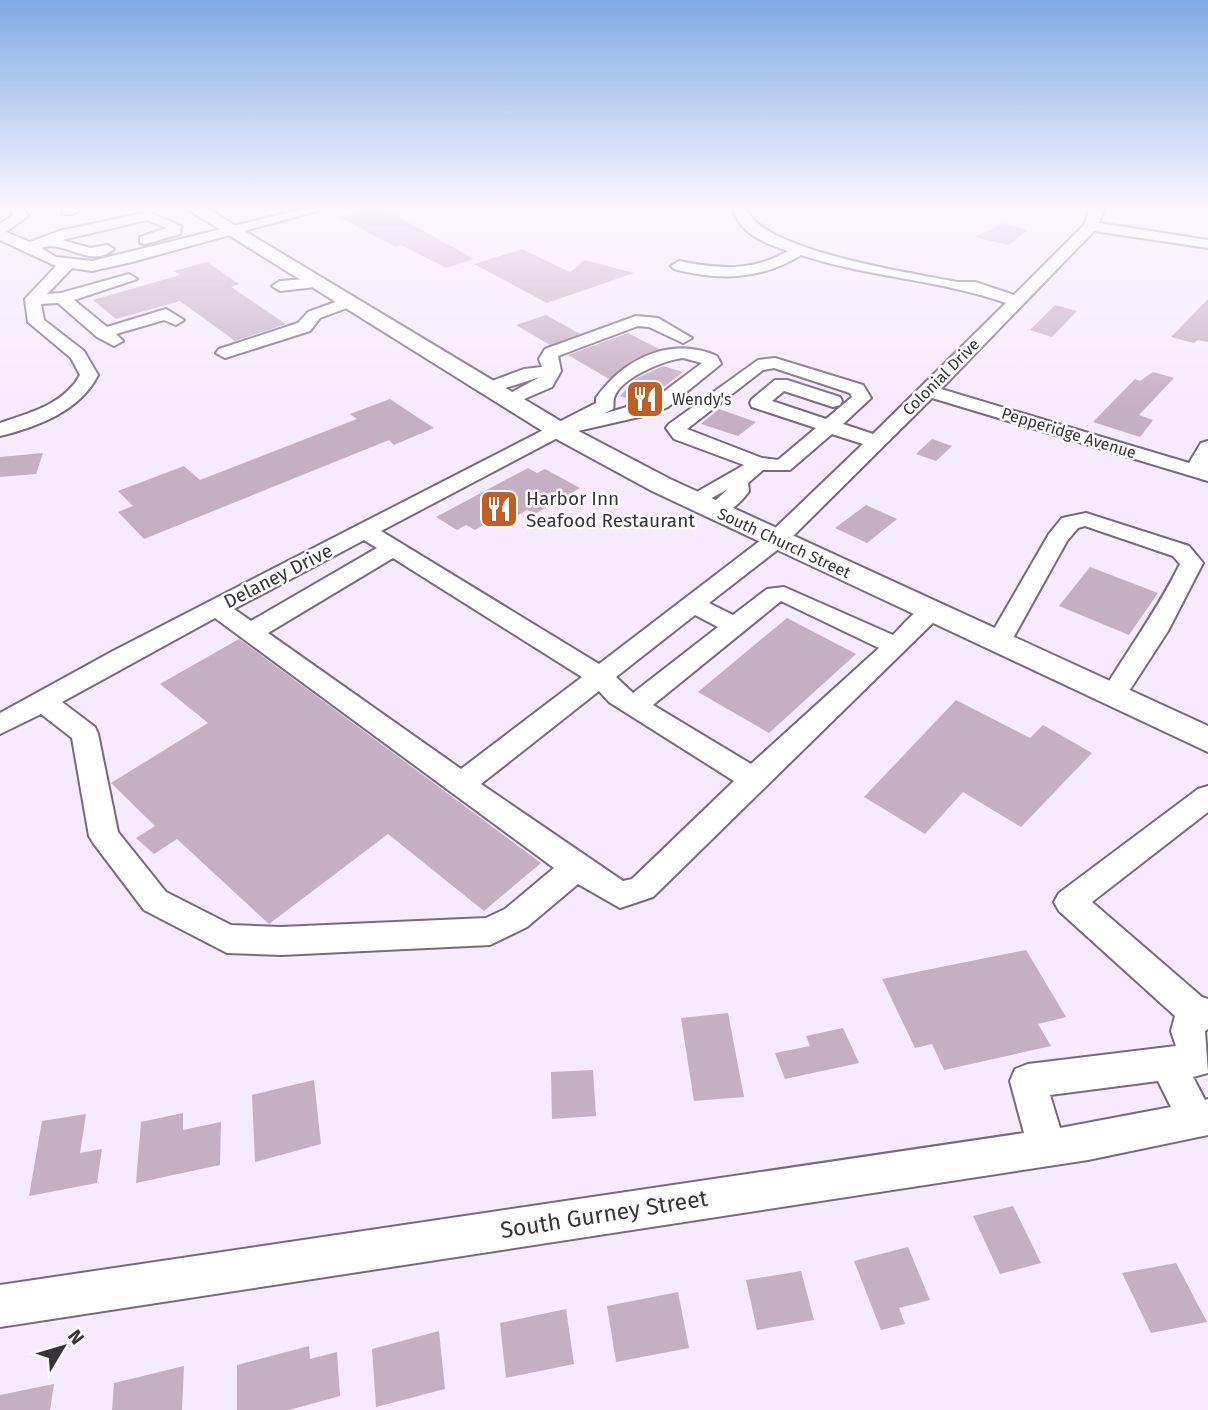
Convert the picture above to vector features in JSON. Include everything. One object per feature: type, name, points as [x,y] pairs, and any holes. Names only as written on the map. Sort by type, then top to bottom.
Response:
[{"type":"main road","name":"South Church Street","points":[[293,275],[349,302],[558,430],[704,506],[1208,740]]},
{"type":"street","points":[[0,430],[62,404],[85,387],[89,375],[78,355],[36,323],[32,310],[33,299],[56,275]]},
{"type":"street","points":[[907,275],[957,287],[966,293],[1016,302]]},
{"type":"street","name":"Colonial Drive","points":[[461,784],[777,540],[929,391],[1041,275]]},
{"type":"street","points":[[33,299],[62,298],[129,279]]},
{"type":"street","points":[[62,298],[108,337],[166,314],[176,320]]},
{"type":"street","points":[[225,353],[304,327],[314,315],[349,302]]},
{"type":"street","points":[[499,394],[530,373],[552,371],[548,359],[551,353],[636,321],[652,322],[683,338]]},
{"type":"street","points":[[678,351],[698,352],[711,360],[712,364],[661,403],[645,410],[558,430],[606,405],[605,398],[612,387],[641,365],[678,351]]},
{"type":"street","points":[[775,363],[857,389],[862,398],[783,466],[759,464],[681,435],[676,428],[758,365],[775,363]]},
{"type":"street","points":[[833,401],[781,384],[759,403],[877,442]]},
{"type":"street","name":"Pepperidge Avenue","points":[[929,391],[1202,473]]},
{"type":"street","name":"Delaney Drive","points":[[0,726],[217,608],[558,430]]},
{"type":"street","points":[[1202,473],[1208,447]]},
{"type":"street","points":[[704,506],[722,484],[737,481],[759,464]]},
{"type":"street","points":[[998,643],[1057,539],[1070,523],[1086,519],[1181,551],[1192,563],[1178,593],[1157,633],[1113,696]]},
{"type":"street","points":[[365,531],[600,676],[618,696],[753,779]]},
{"type":"street","points":[[251,632],[394,548]]},
{"type":"street","points":[[635,706],[775,594],[784,594],[896,646]]},
{"type":"street","points":[[692,604],[736,626]]},
{"type":"street","points":[[217,608],[576,867],[620,895],[642,888],[753,779],[932,612]]},
{"type":"street","points":[[43,701],[85,734],[104,836],[129,869],[155,901],[227,939],[281,941],[490,931],[516,919],[576,867]]},
{"type":"street","points":[[1047,1148],[1028,1081],[1199,1060],[1188,1031],[1201,1013],[1070,902],[1208,797]]},
{"type":"street","points":[[1168,1064],[1202,1119]]},
{"type":"street","name":"South Gurney Street","points":[[0,1306],[1047,1148],[1202,1119]]},
{"type":"building","points":[[180,275],[226,275],[239,284],[231,287],[286,324],[235,341],[180,301],[116,319],[93,300]]},
{"type":"building","points":[[494,275],[629,275],[547,303]]},
{"type":"building","points":[[1208,299],[1208,342],[1198,340],[1194,343],[1171,337]]},
{"type":"building","points":[[1055,305],[1077,311],[1052,337],[1030,330]]},
{"type":"building","points":[[546,315],[580,334],[550,345],[516,325]]},
{"type":"building","points":[[628,333],[659,349],[633,360],[609,379],[568,355]]},
{"type":"building","points":[[663,366],[683,372],[649,398],[636,401],[620,396],[635,379]]},
{"type":"building","points":[[1153,372],[1174,378],[1139,415],[1153,420],[1140,437],[1093,422],[1135,379],[1140,381]]},
{"type":"building","points":[[390,399],[434,428],[394,445],[389,440],[144,539],[118,512],[133,506],[118,491],[184,466],[200,480],[357,419],[350,414]]},
{"type":"building","points":[[719,409],[756,422],[738,436],[701,424]]},
{"type":"building","points":[[932,439],[952,446],[936,461],[916,454]]},
{"type":"building","points":[[43,453],[36,474],[0,477],[0,457]]},
{"type":"building","points":[[528,468],[537,473],[545,469],[580,488],[535,514],[527,510],[511,519],[504,514],[475,530],[466,525],[457,530],[436,517]]},
{"type":"building","points":[[866,505],[897,519],[867,543],[835,528]]},
{"type":"building","points":[[1090,567],[1158,593],[1129,635],[1059,606]]},
{"type":"building","points":[[787,618],[856,654],[769,733],[698,692]]},
{"type":"building","points":[[239,639],[541,863],[484,911],[388,834],[269,924],[177,839],[154,854],[136,838],[155,826],[111,783],[208,723],[160,684]]},
{"type":"building","points":[[956,700],[1030,738],[1043,725],[1092,753],[1021,827],[963,792],[925,834],[864,797]]},
{"type":"building","points":[[1026,950],[1066,1017],[1038,1024],[1051,1046],[944,1070],[932,1044],[915,1048],[882,979]]},
{"type":"building","points":[[728,1013],[744,1097],[694,1101],[681,1018]]},
{"type":"building","points":[[843,1028],[859,1063],[785,1079],[775,1053],[810,1046],[806,1036]]},
{"type":"building","points":[[593,1070],[596,1116],[552,1119],[551,1072]]},
{"type":"building","points":[[314,1080],[321,1144],[255,1162],[252,1095]]},
{"type":"building","points":[[183,1113],[183,1130],[221,1122],[220,1165],[136,1183],[141,1122]]},
{"type":"building","points":[[86,1114],[80,1153],[102,1149],[97,1183],[29,1196],[42,1121]]},
{"type":"building","points":[[1013,1206],[1041,1263],[1000,1274],[973,1216]]},
{"type":"building","points":[[908,1247],[930,1300],[899,1308],[905,1324],[881,1330],[854,1261]]},
{"type":"building","points":[[1176,1263],[1207,1322],[1151,1333],[1122,1273]]},
{"type":"building","points":[[801,1271],[814,1320],[757,1330],[746,1280]]},
{"type":"building","points":[[678,1292],[689,1348],[616,1362],[607,1306]]},
{"type":"building","points":[[566,1309],[574,1364],[506,1378],[500,1323]]},
{"type":"building","points":[[439,1331],[445,1389],[376,1407],[372,1349]]},
{"type":"building","points":[[309,1346],[310,1359],[337,1352],[340,1396],[289,1410],[237,1410],[237,1365]]},
{"type":"building","points":[[184,1366],[182,1410],[112,1410],[114,1383]]},
{"type":"building","points":[[54,1384],[50,1410],[0,1410],[0,1395]]},
{"type":"place","name":"Wendy's","points":[[645,399]]},
{"type":"place","name":"Harbor Inn Seafood Restaurant","points":[[499,509]]}]
